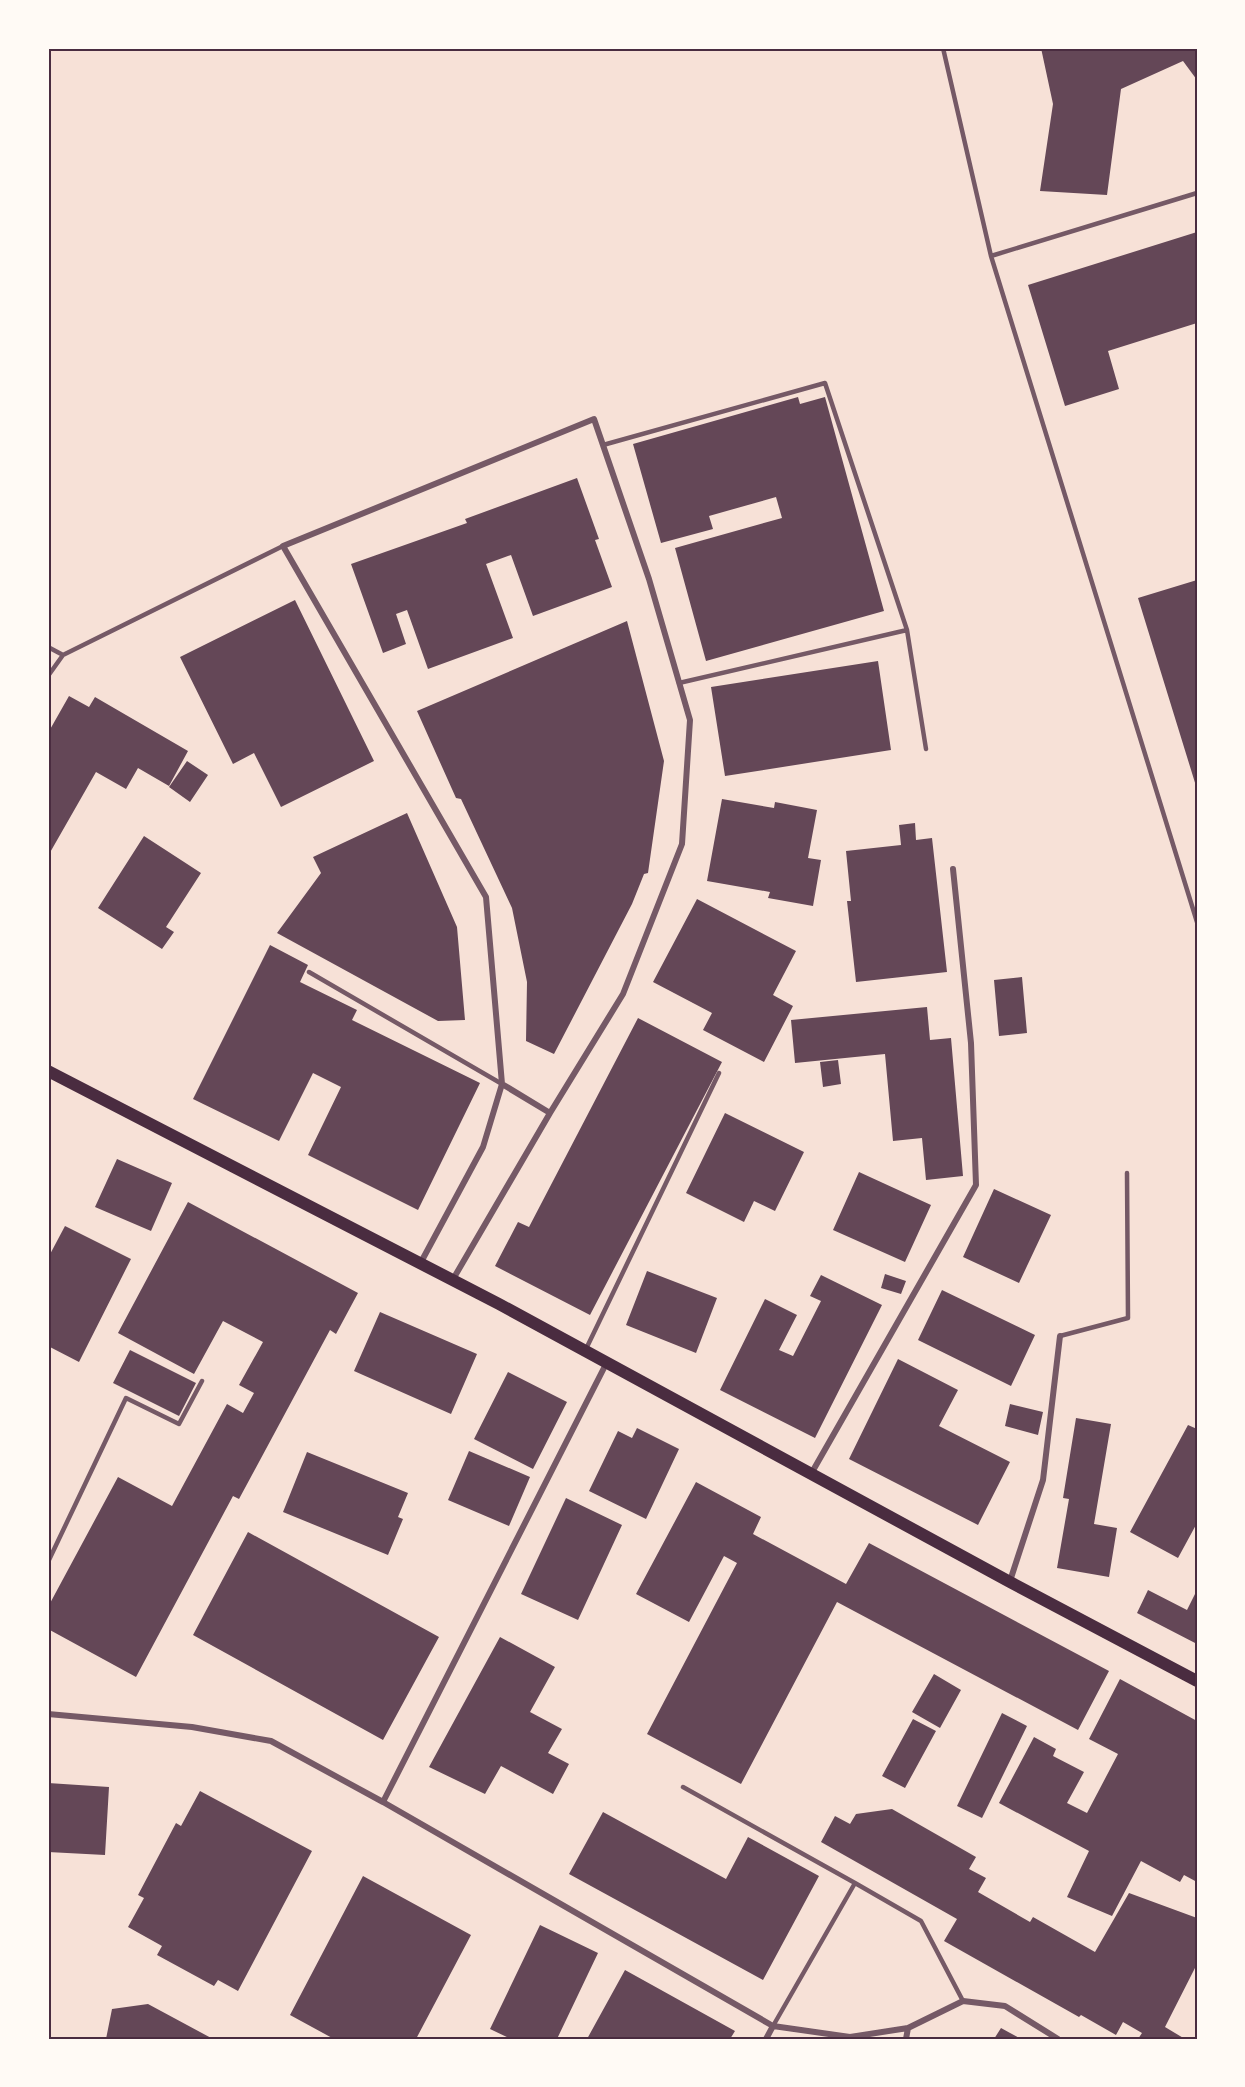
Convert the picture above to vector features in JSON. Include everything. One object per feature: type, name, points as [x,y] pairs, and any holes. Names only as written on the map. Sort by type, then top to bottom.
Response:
[{"type":"main road","points":[[48,1071],[608,1362],[1010,1582],[1197,1681]]},
{"type":"street","points":[[420,1264],[483,1147],[502,1084],[486,897],[283,546],[594,419],[650,579],[690,720],[682,844],[623,994],[550,1113],[452,1281]]},
{"type":"street","points":[[811,1473],[976,1185],[971,1043],[953,870]]},
{"type":"street","points":[[502,1084],[550,1113]]},
{"type":"street","points":[[1010,1582],[1043,1480],[1060,1336]]},
{"type":"street","points":[[383,1802],[608,1362]]},
{"type":"street","points":[[48,1714],[192,1727],[271,1741],[383,1802],[773,2026],[849,2038],[908,2028],[963,2001],[1005,2006],[1058,2039]]},
{"type":"street","points":[[766,2039],[773,2026]]},
{"type":"street","points":[[906,2039],[908,2028]]},
{"type":"lane","points":[[943,48],[991,256],[1197,922]]},
{"type":"lane","points":[[991,256],[1197,193]]},
{"type":"lane","points":[[603,445],[825,383],[906,630],[926,749]]},
{"type":"lane","points":[[48,676],[63,655],[283,546]]},
{"type":"lane","points":[[680,683],[906,630]]},
{"type":"lane","points":[[48,647],[63,655]]},
{"type":"lane","points":[[309,972],[502,1084]]},
{"type":"lane","points":[[585,1352],[720,1073]]},
{"type":"lane","points":[[1060,1336],[1128,1318],[1127,1173]]},
{"type":"lane","points":[[48,1562],[126,1398],[179,1424],[202,1381]]},
{"type":"lane","points":[[683,1787],[921,1920],[963,2001]]},
{"type":"lane","points":[[773,2026],[855,1883]]},
{"type":"building","points":[[1041,48],[1197,48],[1197,80],[1183,61],[1121,89],[1107,195],[1040,191],[1053,104]]},
{"type":"building","points":[[1197,232],[1197,323],[1108,351],[1119,389],[1065,406],[1028,285]]},
{"type":"building","points":[[798,397],[800,404],[825,397],[884,611],[706,661],[675,548],[782,518],[776,497],[709,516],[713,529],[661,543],[633,444]]},
{"type":"building","points":[[577,478],[599,539],[595,540],[612,587],[533,616],[511,555],[486,564],[513,638],[428,669],[407,610],[396,614],[406,644],[383,653],[351,564],[467,523],[465,519]]},
{"type":"building","points":[[1197,580],[1197,786],[1196,786],[1138,598]]},
{"type":"building","points":[[295,600],[374,761],[281,807],[254,753],[233,764],[180,657]]},
{"type":"building","points":[[627,621],[664,761],[648,873],[644,874],[632,904],[554,1054],[526,1041],[527,982],[512,908],[461,799],[456,798],[417,711]]},
{"type":"building","points":[[878,661],[891,750],[725,776],[711,687]]},
{"type":"building","points":[[69,696],[89,707],[95,697],[188,751],[169,786],[138,768],[126,789],[96,772],[48,856],[48,733]]},
{"type":"building","points":[[187,761],[208,775],[190,802],[169,787]]},
{"type":"building","points":[[722,799],[774,808],[775,802],[817,810],[808,858],[821,860],[813,906],[768,898],[770,892],[707,881]]},
{"type":"building","points":[[407,813],[457,927],[465,1020],[438,1021],[277,933],[321,873],[313,857]]},
{"type":"building","points":[[915,823],[916,840],[932,838],[947,972],[856,982],[847,901],[851,901],[846,851],[901,845],[899,825]]},
{"type":"building","points":[[144,836],[201,873],[166,927],[174,932],[162,949],[98,908]]},
{"type":"building","points":[[697,899],[796,951],[773,995],[793,1006],[764,1062],[703,1030],[712,1013],[653,982]]},
{"type":"building","points":[[270,945],[308,965],[300,982],[357,1010],[352,1020],[480,1083],[418,1210],[308,1155],[341,1087],[313,1073],[279,1141],[193,1099]]},
{"type":"building","points":[[1022,977],[1027,1033],[999,1036],[994,980]]},
{"type":"building","points":[[927,1007],[930,1040],[951,1038],[963,1176],[926,1180],[922,1138],[893,1141],[885,1054],[795,1063],[791,1020]]},
{"type":"building","points":[[638,1018],[722,1062],[590,1315],[495,1266],[518,1222],[529,1227]]},
{"type":"building","points":[[838,1060],[841,1084],[823,1087],[820,1062]]},
{"type":"building","points":[[725,1113],[804,1152],[775,1211],[754,1201],[744,1222],[686,1193]]},
{"type":"building","points":[[117,1159],[172,1183],[151,1231],[95,1207]]},
{"type":"building","points":[[859,1172],[931,1205],[905,1262],[833,1230]]},
{"type":"building","points":[[994,1189],[1051,1215],[1019,1283],[963,1257]]},
{"type":"building","points":[[188,1202],[358,1293],[336,1334],[330,1330],[239,1499],[233,1496],[136,1677],[48,1629],[48,1607],[118,1477],[172,1506],[227,1404],[243,1413],[254,1393],[239,1385],[263,1342],[223,1321],[194,1374],[118,1333]]},
{"type":"building","points":[[65,1226],[131,1259],[79,1362],[48,1346],[48,1258]]},
{"type":"building","points":[[647,1271],[717,1298],[696,1353],[626,1325]]},
{"type":"building","points":[[885,1274],[906,1281],[901,1294],[881,1288]]},
{"type":"building","points":[[821,1275],[882,1305],[815,1438],[720,1390],[765,1299],[797,1315],[779,1350],[793,1356],[821,1301],[810,1296]]},
{"type":"building","points":[[942,1290],[1035,1335],[1011,1386],[918,1340]]},
{"type":"building","points":[[380,1312],[477,1354],[451,1414],[354,1371]]},
{"type":"building","points":[[130,1350],[196,1383],[179,1416],[113,1383]]},
{"type":"building","points":[[898,1359],[958,1390],[939,1426],[1010,1462],[978,1525],[849,1459]]},
{"type":"building","points":[[508,1372],[567,1402],[533,1469],[474,1439]]},
{"type":"building","points":[[1010,1404],[1043,1412],[1038,1435],[1005,1426]]},
{"type":"building","points":[[1076,1418],[1111,1424],[1094,1524],[1117,1528],[1109,1577],[1057,1568],[1069,1499],[1063,1498]]},
{"type":"building","points":[[1188,1425],[1197,1429],[1197,1523],[1178,1558],[1130,1532]]},
{"type":"building","points":[[637,1428],[679,1449],[646,1519],[589,1491],[618,1431],[632,1438]]},
{"type":"building","points":[[469,1451],[530,1477],[509,1526],[448,1500]]},
{"type":"building","points":[[307,1452],[408,1493],[398,1517],[403,1519],[388,1555],[283,1512]]},
{"type":"building","points":[[696,1482],[761,1517],[753,1534],[846,1584],[869,1543],[1109,1671],[1078,1730],[837,1602],[741,1784],[647,1734],[737,1563],[724,1556],[689,1622],[636,1594]]},
{"type":"building","points":[[566,1498],[622,1525],[578,1620],[521,1594]]},
{"type":"building","points":[[248,1532],[439,1637],[383,1740],[193,1635]]},
{"type":"building","points":[[1148,1590],[1187,1610],[1197,1590],[1197,1644],[1137,1613]]},
{"type":"building","points":[[500,1637],[555,1667],[530,1712],[562,1729],[548,1753],[569,1764],[553,1794],[501,1766],[485,1794],[429,1767]]},
{"type":"building","points":[[934,1674],[961,1690],[940,1728],[912,1712]]},
{"type":"building","points":[[1120,1679],[1197,1721],[1197,1882],[1184,1875],[1180,1882],[1141,1861],[1112,1916],[1067,1897],[1089,1851],[999,1803],[1034,1737],[1056,1749],[1053,1756],[1084,1772],[1067,1803],[1087,1813],[1118,1754],[1089,1739]]},
{"type":"building","points":[[1002,1713],[1027,1726],[982,1818],[957,1806]]},
{"type":"building","points":[[913,1719],[936,1731],[905,1788],[882,1776]]},
{"type":"building","points":[[48,1783],[109,1787],[105,1855],[48,1852]]},
{"type":"building","points":[[200,1791],[312,1851],[238,1991],[218,1980],[214,1986],[157,1955],[162,1946],[128,1927],[144,1898],[138,1895],[176,1823],[181,1826]]},
{"type":"building","points":[[892,1809],[976,1857],[969,1869],[986,1878],[978,1892],[1030,1922],[1033,1917],[1095,1952],[1129,1893],[1197,1918],[1197,1964],[1165,2027],[1185,2039],[1138,2039],[1142,2033],[1123,2022],[1116,2035],[1081,2015],[1079,2017],[944,1941],[957,1919],[821,1842],[835,1816],[850,1824],[856,1814]]},
{"type":"building","points":[[603,1812],[726,1879],[748,1837],[819,1876],[763,1980],[569,1874]]},
{"type":"building","points":[[363,1876],[471,1935],[416,2039],[334,2039],[290,2015]]},
{"type":"building","points":[[540,1925],[598,1953],[557,2039],[511,2039],[490,2029]]},
{"type":"building","points":[[625,1970],[735,2031],[730,2039],[587,2039]]},
{"type":"building","points":[[148,2004],[213,2039],[106,2039],[112,2009]]},
{"type":"building","points":[[1001,2028],[1021,2039],[994,2039]]}]
